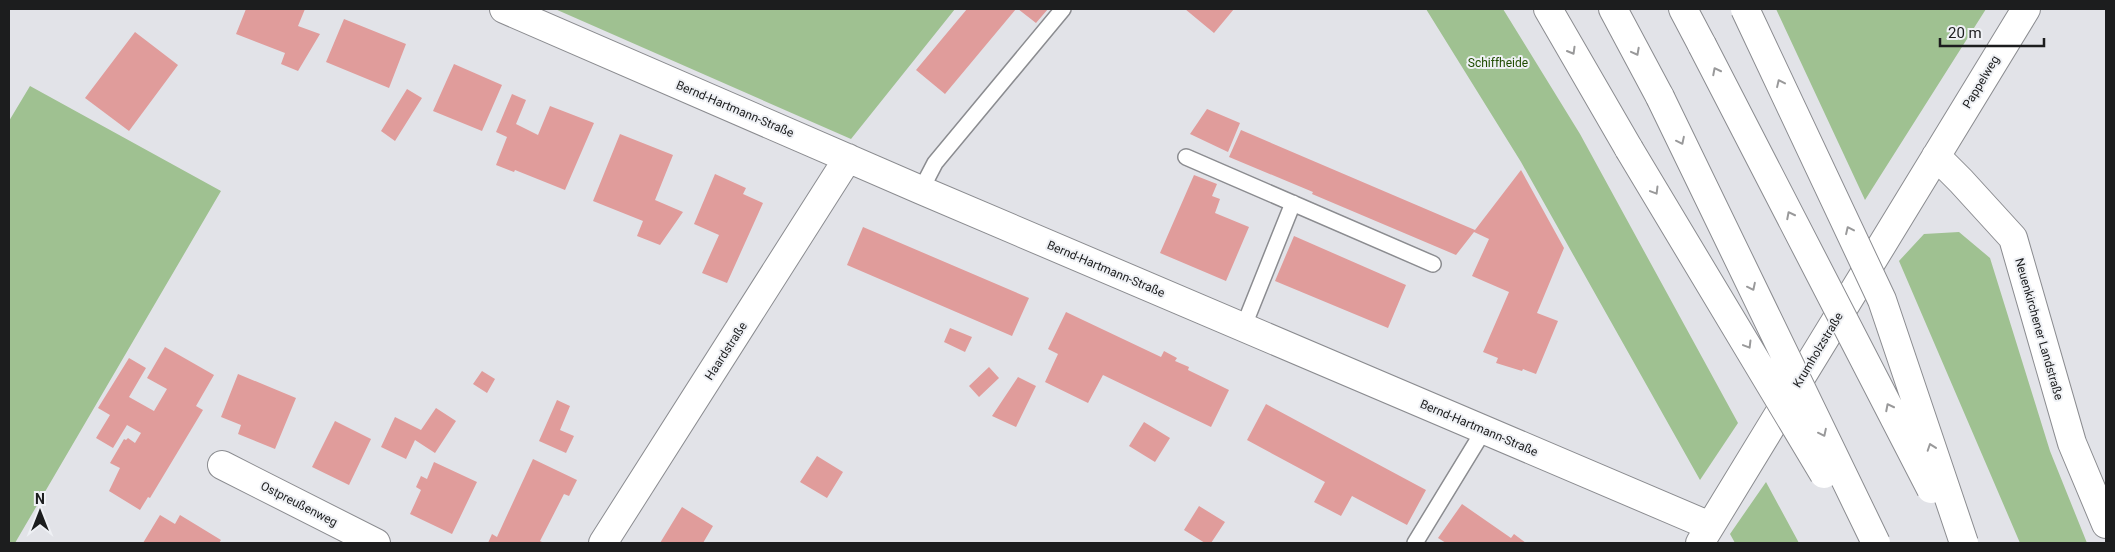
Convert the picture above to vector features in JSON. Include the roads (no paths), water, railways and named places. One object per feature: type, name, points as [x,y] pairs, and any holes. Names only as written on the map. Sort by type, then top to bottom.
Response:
[{"type":"main road","name":"Bernd-Hartmann-Straße","points":[[504,9],[921,190],[1484,430],[1705,535]]},
{"type":"main road","points":[[1548,9],[1865,543]]},
{"type":"main road","points":[[1613,9],[1660,97],[1876,543]]},
{"type":"main road","points":[[1683,9],[1959,543]]},
{"type":"main road","points":[[1745,9],[1882,300],[1964,543]]},
{"type":"main road","name":"Pappelweg","points":[[1936,156],[2026,9]]},
{"type":"main road","name":"Neuenkirchener Landstraße","points":[[1936,156],[2013,238],[2072,442],[2106,524]]},
{"type":"main road","name":"Krumholzstraße","points":[[1705,535],[1936,156]]},
{"type":"main road","name":"Haardstraße","points":[[603,543],[848,158]]},
{"type":"main road","name":"Ostpreußenweg","points":[[222,465],[376,543]]},
{"type":"lane","points":[[921,190],[935,163],[1063,9]]},
{"type":"lane","points":[[1186,157],[1434,264]]},
{"type":"lane","points":[[1243,328],[1293,203]]},
{"type":"lane","points":[[1415,543],[1484,430]]},
{"type":"park label","name":"Schiffheide","points":[[1498,63]]}]
